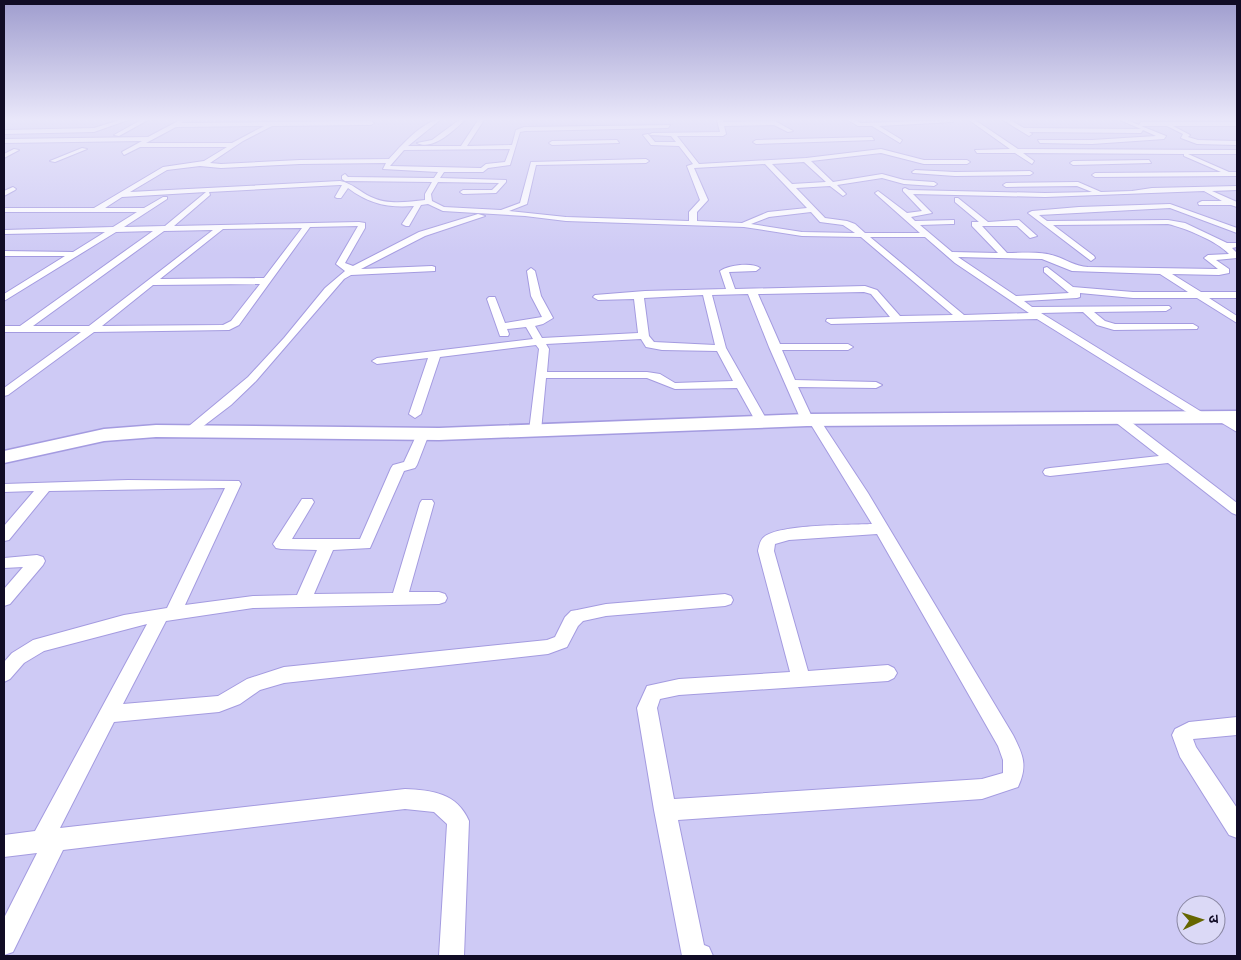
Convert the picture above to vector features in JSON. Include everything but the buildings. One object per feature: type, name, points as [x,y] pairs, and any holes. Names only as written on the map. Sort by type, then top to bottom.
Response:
[{"type":"main road","points":[[4,457],[104,435],[128,432],[424,434],[810,420],[1229,417]]},
{"type":"street","points":[[96,210],[165,168],[194,165]]},
{"type":"street","points":[[209,165],[262,165]]},
{"type":"street","points":[[385,168],[388,165]]},
{"type":"street","points":[[377,170],[385,168],[442,170],[467,167],[483,170],[486,166],[499,165]]},
{"type":"street","points":[[189,431],[214,413],[252,379],[288,340],[328,290],[351,271],[422,234],[523,204],[533,165]]},
{"type":"street","points":[[693,222],[693,212],[704,200],[689,167],[697,165]]},
{"type":"street","points":[[772,165],[825,222],[848,224],[866,236],[962,318]]},
{"type":"street","points":[[811,165],[843,194]]},
{"type":"street","points":[[904,216],[928,213],[902,188],[904,182],[921,165]]},
{"type":"street","points":[[1154,165],[1236,203]]},
{"type":"street","points":[[1210,165],[1235,175]]},
{"type":"street","points":[[429,202],[428,194],[442,170]]},
{"type":"street","points":[[345,180],[369,171]]},
{"type":"street","points":[[915,172],[955,174],[1030,173]]},
{"type":"street","points":[[1095,175],[1235,175]]},
{"type":"street","points":[[1117,175],[1146,190]]},
{"type":"street","points":[[325,176],[345,180],[363,196],[380,202],[429,202],[443,209],[590,220],[744,225],[802,234],[925,235]]},
{"type":"street","points":[[790,186],[831,184],[882,176],[904,182],[943,184]]},
{"type":"street","points":[[122,195],[312,183],[345,179],[504,181],[494,192],[463,192]]},
{"type":"street","points":[[339,197],[344,191],[345,180]]},
{"type":"street","points":[[1006,184],[1078,184],[1128,207]]},
{"type":"street","points":[[953,185],[962,185]]},
{"type":"street","points":[[907,192],[1045,195],[1237,188]]},
{"type":"street","points":[[4,194],[12,189]]},
{"type":"street","points":[[878,193],[949,254],[1039,316],[1201,417]]},
{"type":"street","points":[[22,329],[164,229],[208,194]]},
{"type":"street","points":[[4,298],[165,198]]},
{"type":"street","points":[[958,200],[986,224]]},
{"type":"street","points":[[406,224],[419,203]]},
{"type":"street","points":[[1202,203],[1236,203]]},
{"type":"street","points":[[1091,258],[1032,213],[1128,207],[1176,208],[1237,231]]},
{"type":"street","points":[[4,210],[145,210]]},
{"type":"street","points":[[744,225],[753,219],[764,216],[812,210]]},
{"type":"street","points":[[914,223],[951,222]]},
{"type":"street","points":[[949,254],[1048,256],[1065,266],[1080,269],[1225,272],[1226,270],[1208,258],[1236,255],[1226,246],[1182,225],[1168,222],[1045,223]]},
{"type":"street","points":[[1005,255],[975,224],[1017,223],[1033,236]]},
{"type":"street","points":[[4,329],[226,328],[235,323],[308,225]]},
{"type":"street","points":[[4,232],[362,225],[340,264],[345,268],[351,271],[432,268]]},
{"type":"street","points":[[4,393],[91,329],[221,227]]},
{"type":"street","points":[[1226,246],[1237,246]]},
{"type":"street","points":[[4,253],[73,254]]},
{"type":"street","points":[[731,292],[724,271],[726,269],[756,268]]},
{"type":"street","points":[[1047,270],[1074,293],[1101,323],[1114,327],[1193,327]]},
{"type":"street","points":[[501,327],[545,321],[548,318],[536,296],[531,271]]},
{"type":"street","points":[[1162,271],[1237,320]]},
{"type":"street","points":[[151,282],[266,281]]},
{"type":"street","points":[[598,297],[707,292],[865,289],[874,292],[897,319]]},
{"type":"street","points":[[1015,299],[1100,291],[1133,295],[1237,295]]},
{"type":"street","points":[[707,292],[721,348],[762,422]]},
{"type":"street","points":[[665,810],[982,789],[1011,780],[1016,771],[1014,760],[1006,741],[882,529],[839,456],[810,420],[790,383],[752,292]]},
{"type":"street","points":[[639,296],[644,336],[650,345],[721,348]]},
{"type":"street","points":[[492,299],[501,327],[509,343]]},
{"type":"street","points":[[1030,310],[1166,308]]},
{"type":"street","points":[[1224,312],[1237,312]]},
{"type":"street","points":[[831,321],[1039,316]]},
{"type":"street","points":[[529,324],[544,349],[535,431]]},
{"type":"street","points":[[377,361],[539,340],[644,336]]},
{"type":"street","points":[[774,347],[848,347]]},
{"type":"street","points":[[415,414],[436,354]]},
{"type":"street","points":[[541,375],[648,375],[660,377],[666,384],[675,386],[741,384]]},
{"type":"street","points":[[790,383],[876,385]]},
{"type":"street","points":[[1229,417],[1237,428]]},
{"type":"street","points":[[1118,418],[1237,510]]},
{"type":"street","points":[[307,502],[281,544],[365,544],[398,468],[410,465],[424,434]]},
{"type":"street","points":[[1050,472],[1171,459]]},
{"type":"street","points":[[4,488],[234,484],[166,614],[108,714],[4,943]]},
{"type":"street","points":[[4,536],[45,487]]},
{"type":"street","points":[[399,599],[427,503]]},
{"type":"street","points":[[801,679],[766,551],[766,545],[770,540],[791,535],[882,529]]},
{"type":"street","points":[[303,601],[327,545]]},
{"type":"street","points":[[4,563],[38,561],[4,600]]},
{"type":"street","points":[[4,674],[11,659],[39,645],[57,639],[166,614],[254,602],[439,598]]},
{"type":"street","points":[[108,714],[220,704],[254,684],[284,674],[556,646],[561,642],[571,622],[577,616],[606,610],[725,600]]},
{"type":"street","points":[[700,956],[694,956],[647,708],[654,692],[679,687],[888,673]]},
{"type":"street","points":[[1237,726],[1189,731],[1182,734],[1187,751],[1237,827]]},
{"type":"street","points":[[4,846],[405,799],[429,800],[448,807],[458,821],[459,843],[452,956]]}]
